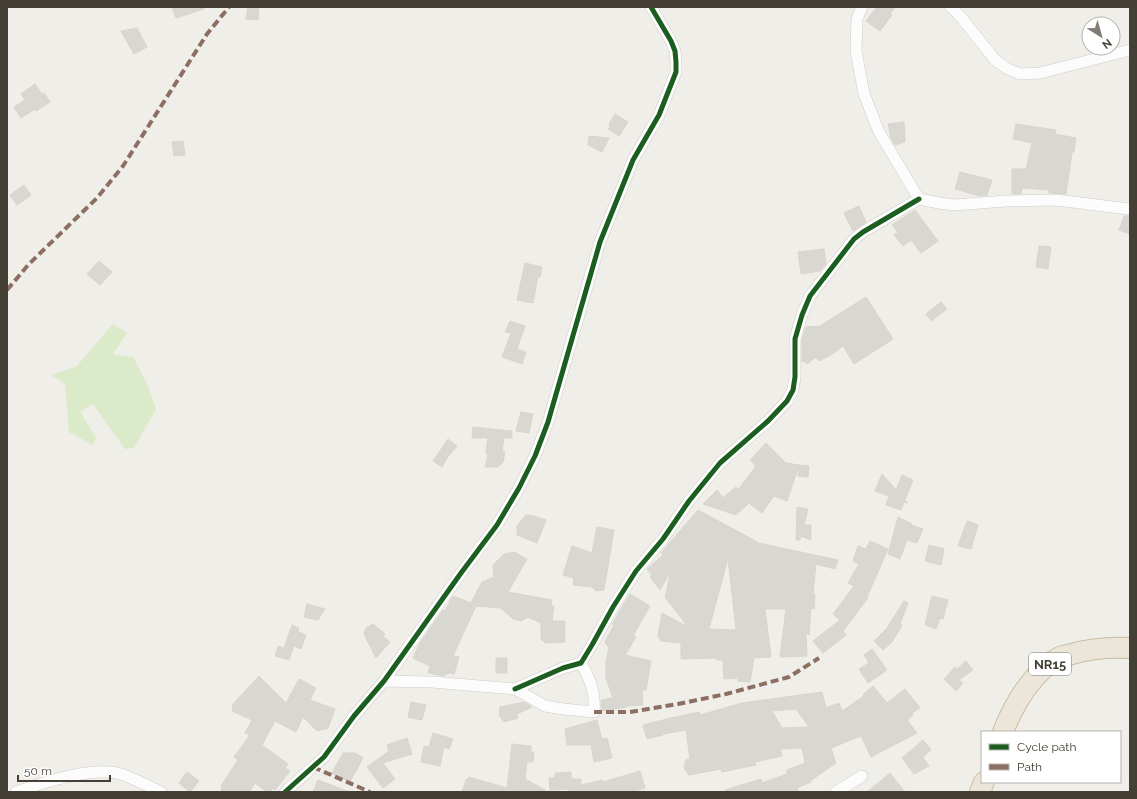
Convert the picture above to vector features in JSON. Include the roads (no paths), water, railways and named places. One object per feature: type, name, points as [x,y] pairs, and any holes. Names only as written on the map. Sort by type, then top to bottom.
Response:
[{"type":"highway","name":"NR15","points":[[1003,731],[1023,692],[1044,669],[1060,657],[1089,649],[1130,648]]},
{"type":"street","points":[[285,792],[324,757],[354,716],[384,681],[461,572],[497,525],[519,488],[548,422],[600,242],[633,160],[659,115],[676,72],[676,57],[671,41],[651,7]]},
{"type":"street","points":[[862,7],[857,19],[856,51],[864,94],[879,132],[919,199]]},
{"type":"street","points":[[951,7],[961,17],[995,60],[1006,68],[1020,74],[1040,73],[1130,50]]},
{"type":"street","points":[[515,689],[550,673],[581,663],[613,607],[636,571],[663,539],[689,501],[720,463],[768,421],[787,401],[793,390],[795,377],[795,339],[802,315],[810,296],[854,239],[863,232],[919,199],[954,205],[1006,201],[1057,200],[1128,209]]},
{"type":"street","points":[[384,681],[432,682],[515,689],[545,706],[594,712],[594,691],[590,678],[581,663]]},
{"type":"street","points":[[16,792],[48,780],[80,774],[104,772],[121,774],[161,792]]},
{"type":"street","points":[[836,792],[862,776]]}]
